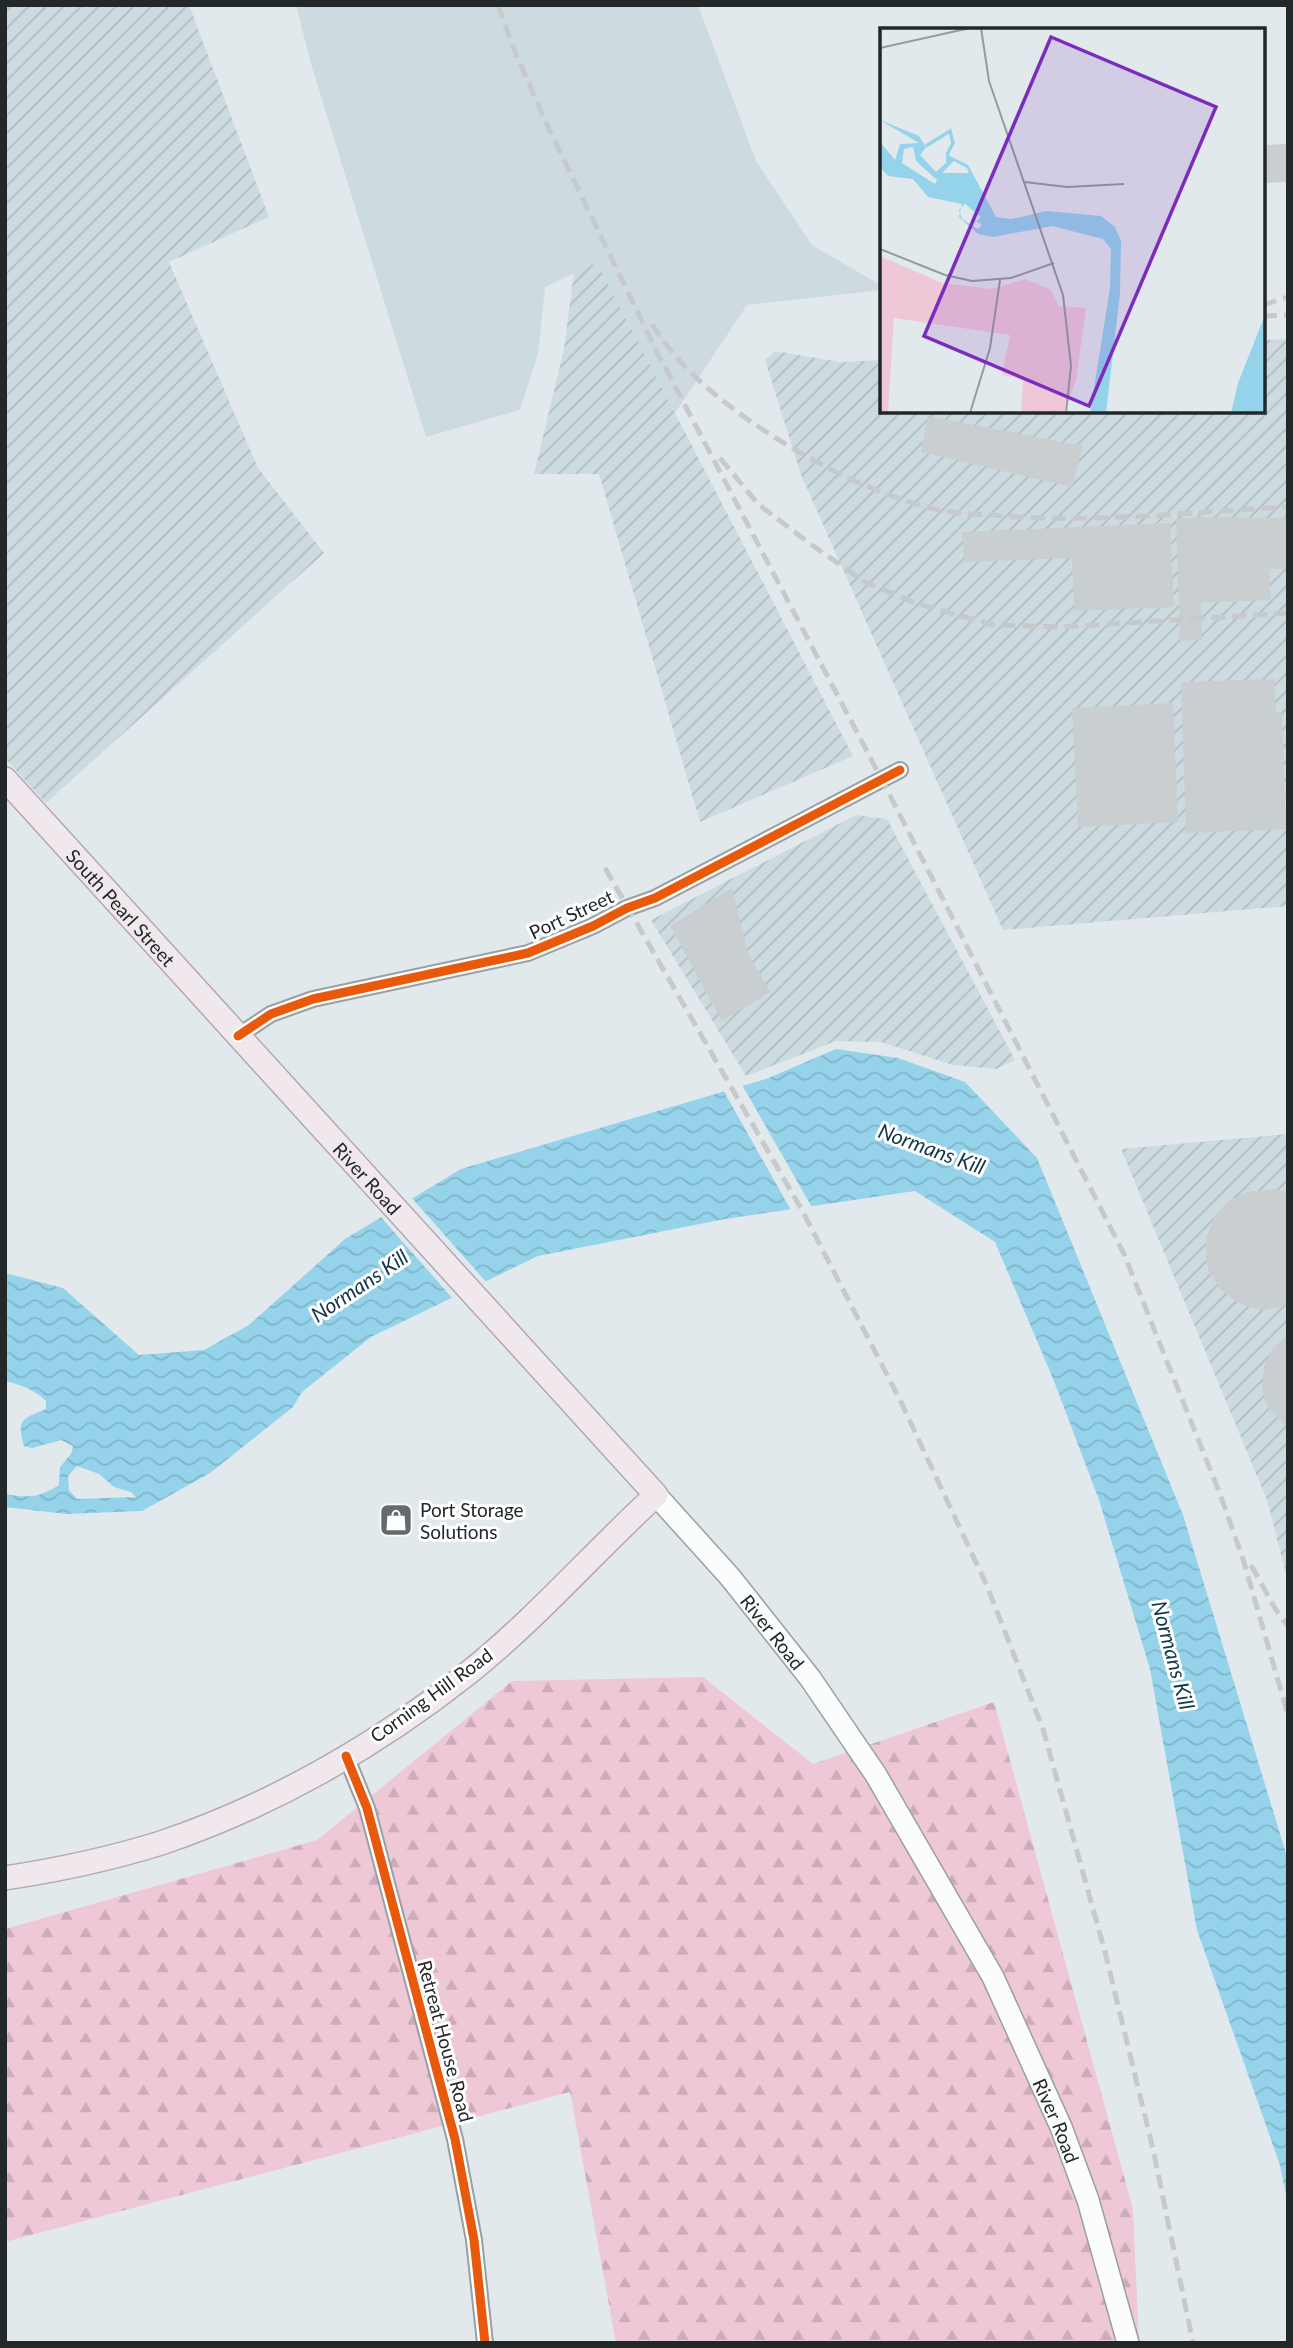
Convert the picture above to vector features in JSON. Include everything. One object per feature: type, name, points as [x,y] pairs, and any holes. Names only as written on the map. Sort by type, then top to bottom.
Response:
[{"type":"main road","name":"South Pearl Street","points":[[5,779],[238,1035]]},
{"type":"main road","name":"River Road","points":[[238,1035],[730,1577],[810,1678],[876,1775],[993,1976],[1061,2127],[1088,2200],[1128,2343]]},
{"type":"main road","name":"Corning Hill Road","points":[[5,1878],[83,1864],[183,1835],[262,1802],[346,1756],[468,1672],[542,1606],[656,1495]]},
{"type":"street","name":"Port Street","points":[[238,1035],[271,1014],[313,999],[528,953],[654,898],[900,770]]},
{"type":"street","name":"Retreat House Road","points":[[346,1756],[367,1808],[455,2139],[474,2240],[485,2343]]},
{"type":"shaded area","points":[[5,5],[189,5],[269,217],[169,262],[258,468],[324,553],[46,803],[5,758]]},
{"type":"shaded area","points":[[296,5],[698,5],[756,161],[812,245],[880,285],[880,290],[747,305],[675,413],[597,263],[545,287],[538,354],[520,410],[426,437],[311,64]]},
{"type":"shaded area","points":[[597,263],[853,756],[700,822],[599,474],[534,474],[564,349],[574,272]]},
{"type":"shaded area","points":[[1288,339],[1288,906],[1003,930],[801,475],[765,360],[775,351],[840,362],[880,360],[880,413],[1265,413],[1265,340]]},
{"type":"shaded area","points":[[856,815],[887,819],[1015,1060],[996,1069],[953,1065],[881,1042],[836,1041],[746,1076],[651,920]]},
{"type":"shaded area","points":[[1288,1134],[1288,1582],[1267,1500],[1121,1149]]},
{"type":"green space","points":[[703,1677],[813,1764],[994,1702],[1133,2209],[1139,2343],[616,2343],[570,2092],[5,2242],[5,1929],[317,1840],[512,1681]]},
{"type":"water","name":"Normans Kill","points":[[836,1049],[898,1058],[965,1082],[1037,1158],[1183,1515],[1288,1860],[1288,2205],[1280,2165],[1197,1930],[1150,1669],[1099,1500],[1054,1381],[995,1242],[915,1191],[725,1219],[538,1256],[371,1337],[302,1392],[293,1407],[210,1473],[142,1511],[66,1514],[5,1507],[5,1494],[33,1496],[59,1485],[60,1467],[71,1454],[73,1446],[61,1440],[32,1448],[24,1446],[21,1425],[27,1418],[46,1409],[46,1401],[27,1388],[5,1381],[5,1273],[63,1288],[139,1355],[204,1350],[249,1325],[345,1239],[461,1169],[766,1079]],"holes":[[[77,1466],[99,1474],[114,1487],[131,1492],[136,1497],[77,1499],[69,1490],[68,1476]]]},
{"type":"pier","points":[[741,1083],[813,1209],[792,1212],[722,1088]]},
{"type":"pier","points":[[410,1196],[488,1284],[454,1300],[379,1215]]},
{"type":"building","points":[[1288,144],[1288,182],[1265,183],[1265,145]]},
{"type":"building","points":[[928,416],[1083,446],[1072,487],[921,452]]},
{"type":"building","points":[[1288,518],[1288,569],[1269,569],[1271,600],[1201,603],[1202,640],[1180,641],[1176,519]]},
{"type":"building","points":[[1170,523],[1174,607],[1074,611],[1072,558],[964,562],[962,532]]},
{"type":"building","points":[[1275,679],[1276,712],[1282,712],[1286,829],[1186,833],[1181,682]]},
{"type":"building","points":[[1173,703],[1178,822],[1078,827],[1072,708]]},
{"type":"building","points":[[732,888],[748,953],[770,992],[722,1021],[670,926]]},
{"type":"building","points":[[1274,1189],[1288,1193],[1288,1305],[1261,1310],[1240,1304],[1220,1289],[1209,1271],[1206,1239],[1213,1219],[1227,1202],[1246,1192]]},
{"type":"building","points":[[1288,1335],[1288,1429],[1269,1410],[1262,1392],[1264,1366],[1273,1348]]},
{"type":"railway","points":[[498,5],[547,125],[657,352],[881,778],[1124,1254],[1220,1494],[1243,1559],[1288,1715]]},
{"type":"railway","points":[[1265,304],[1288,297]]},
{"type":"railway","points":[[1265,316],[1288,315]]},
{"type":"railway","points":[[652,324],[690,372],[754,424],[831,470],[873,489],[917,504],[959,513],[1066,518],[1288,507]]},
{"type":"railway","points":[[720,458],[758,504],[865,582],[915,603],[993,625],[1062,627],[1288,613]]},
{"type":"railway","points":[[605,868],[803,1212],[900,1400],[987,1586],[1043,1729],[1105,1952],[1153,2149],[1193,2343]]},
{"type":"railway","points":[[1251,1565],[1288,1626]]},
{"type":"cycle path","points":[[238,1036],[271,1014],[313,999],[528,953],[655,898],[900,770]]},
{"type":"cycle path","points":[[346,1756],[367,1808],[455,2139],[474,2240],[485,2343]]},
{"type":"place","name":"Port Storage Solutions","points":[[396,1520]]}]
